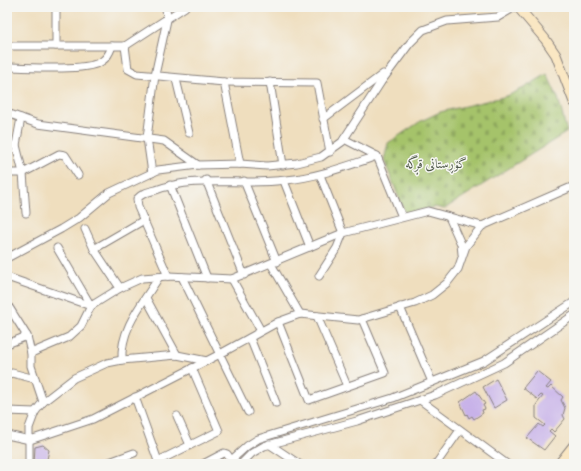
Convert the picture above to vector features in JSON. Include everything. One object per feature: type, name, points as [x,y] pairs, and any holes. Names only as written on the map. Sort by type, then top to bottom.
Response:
[{"type":"street","points":[[56,7],[56,46]]},
{"type":"street","points":[[152,173],[148,138],[156,75],[167,20],[166,7]]},
{"type":"street","points":[[7,46],[125,46],[185,7]]},
{"type":"street","points":[[7,258],[79,218],[108,193],[152,173],[167,168],[198,165],[283,165],[310,161],[330,152],[344,139],[373,93],[416,36],[430,26],[447,21],[498,17],[515,7]]},
{"type":"street","points":[[518,7],[545,39],[556,55],[574,100]]},
{"type":"street","points":[[7,67],[86,67],[101,62],[107,57],[112,46]]},
{"type":"street","points":[[125,46],[128,69],[137,74],[156,75],[176,79],[224,82],[317,83],[330,152]]},
{"type":"street","points":[[323,119],[391,68]]},
{"type":"street","points":[[176,79],[189,133]]},
{"type":"street","points":[[224,82],[240,164]]},
{"type":"street","points":[[270,82],[283,165]]},
{"type":"street","points":[[7,113],[38,124],[164,141],[198,165]]},
{"type":"street","points":[[21,118],[16,145],[23,173],[26,213]]},
{"type":"street","points":[[344,139],[377,156],[402,217]]},
{"type":"street","points":[[7,146],[16,145]]},
{"type":"street","points":[[7,173],[23,173],[59,154],[64,155],[78,175]]},
{"type":"street","points":[[168,276],[138,207],[137,199],[141,195],[170,185],[206,180],[284,181],[320,175],[377,156]]},
{"type":"street","points":[[319,276],[337,248],[343,233],[320,175]]},
{"type":"street","points":[[206,180],[244,275]]},
{"type":"street","points":[[244,181],[274,263],[300,314]]},
{"type":"street","points":[[284,181],[310,247]]},
{"type":"street","points":[[170,185],[207,278]]},
{"type":"street","points":[[7,436],[30,440],[93,419],[220,354],[278,322],[300,314],[338,319],[362,319],[432,295],[447,283],[458,270],[462,254],[473,235],[482,226],[574,186]]},
{"type":"street","points":[[31,353],[62,341],[76,332],[81,326],[91,306],[120,288],[142,278],[168,276],[232,279],[274,263],[343,233],[428,211],[482,226]]},
{"type":"street","points":[[449,216],[461,244],[462,254]]},
{"type":"street","points":[[94,249],[144,220]]},
{"type":"street","points":[[85,229],[94,249],[120,288]]},
{"type":"street","points":[[57,248],[91,306]]},
{"type":"street","points":[[7,277],[91,306]]},
{"type":"street","points":[[122,360],[121,348],[127,329],[159,277]]},
{"type":"street","points":[[182,277],[248,412]]},
{"type":"street","points":[[232,279],[261,332]]},
{"type":"street","points":[[146,298],[177,355]]},
{"type":"street","points":[[203,464],[224,453],[227,454],[231,462],[247,446],[258,439],[379,403],[493,356],[574,302]]},
{"type":"street","points":[[7,304],[27,336],[31,353],[31,366],[43,402]]},
{"type":"street","points":[[400,307],[432,382]]},
{"type":"street","points":[[242,464],[259,448],[269,444],[357,421],[435,395],[504,362],[574,315]]},
{"type":"street","points":[[317,316],[347,386]]},
{"type":"street","points":[[278,322],[309,400],[385,373],[362,319]]},
{"type":"street","points":[[7,344],[27,336]]},
{"type":"street","points":[[250,338],[276,403]]},
{"type":"street","points":[[30,464],[29,428],[35,412],[43,402],[74,378],[106,363],[122,360],[177,355],[206,361]]},
{"type":"street","points":[[135,397],[159,462],[219,431],[192,368]]},
{"type":"street","points":[[7,375],[12,373],[35,379]]},
{"type":"street","points":[[420,400],[460,430],[497,461],[507,464]]},
{"type":"street","points":[[7,411],[35,412]]},
{"type":"street","points":[[177,416],[190,445]]},
{"type":"street","points":[[436,464],[460,430]]},
{"type":"street","points":[[269,444],[299,464]]},
{"type":"street","points":[[559,464],[574,445]]},
{"type":"street","points":[[104,464],[134,453]]},
{"type":"street","points":[[571,464],[574,460]]},
{"type":"green space","name":"گۆڕستانی قڕگە","points":[[547,74],[558,98],[567,132],[444,209],[435,207],[405,213],[384,160],[388,143],[421,121],[440,112],[507,96]]},
{"type":"building","points":[[537,371],[551,382],[546,388],[548,389],[551,386],[563,397],[561,400],[565,408],[563,415],[565,419],[554,432],[551,429],[549,431],[555,436],[544,450],[527,438],[539,424],[543,427],[545,425],[536,418],[536,405],[543,396],[541,395],[537,399],[523,388]]},
{"type":"building","points":[[496,379],[507,400],[494,408],[483,387]]},
{"type":"building","points":[[476,391],[485,404],[483,405],[485,409],[482,410],[483,413],[474,419],[472,416],[469,418],[467,414],[466,415],[460,402]]},
{"type":"building","points":[[43,445],[49,450],[46,464],[34,464],[35,447]]}]
